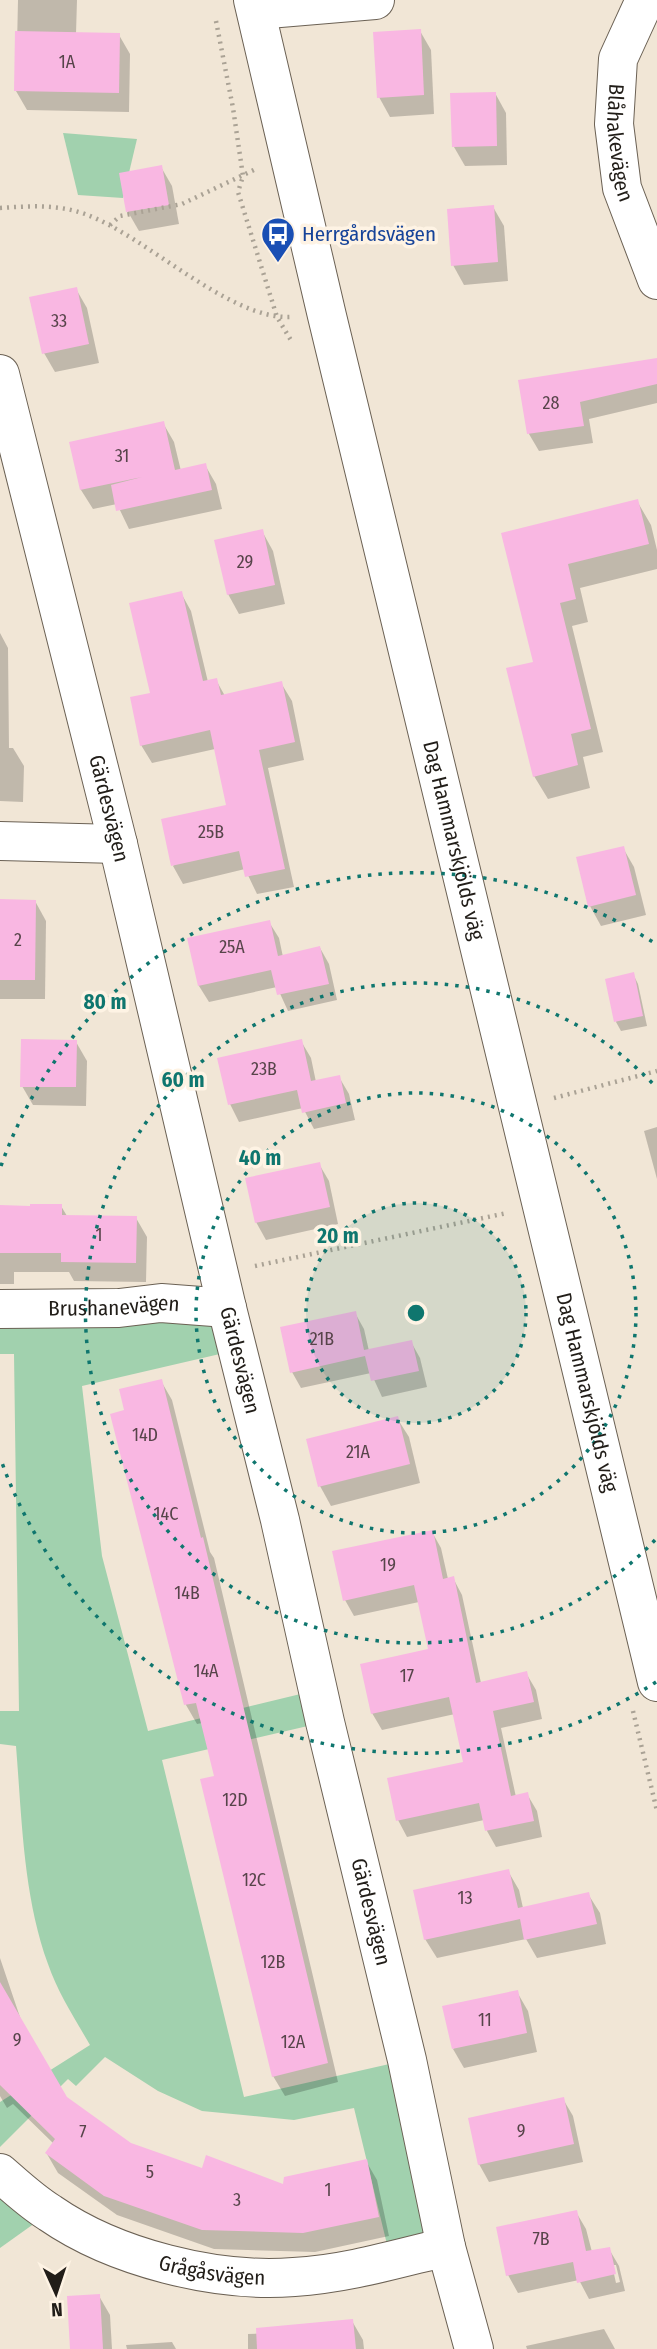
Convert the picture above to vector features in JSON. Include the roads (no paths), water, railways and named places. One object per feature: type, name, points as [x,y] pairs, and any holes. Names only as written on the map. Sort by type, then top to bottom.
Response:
[{"type":"street","points":[[254,5],[375,0]]},
{"type":"street","name":"Blåhakevägen","points":[[640,1],[618,59],[614,124],[622,188],[657,280]]},
{"type":"street","name":"Dag Hammarskjölds väg","points":[[254,5],[657,1682]]},
{"type":"street","name":"Gärdesvägen","points":[[0,374],[118,844],[407,2060],[446,2247],[474,2349]]},
{"type":"street","points":[[0,841],[118,844]]},
{"type":"street","name":"Brushanevägen","points":[[0,1309],[119,1308],[161,1303],[224,1290]]},
{"type":"street","name":"Grågåsvägen","points":[[0,2173],[49,2213],[105,2244],[222,2276],[293,2277],[341,2272],[446,2247]]},
{"type":"place","name":"Herrgårdsvägen","points":[[278,264]]}]
